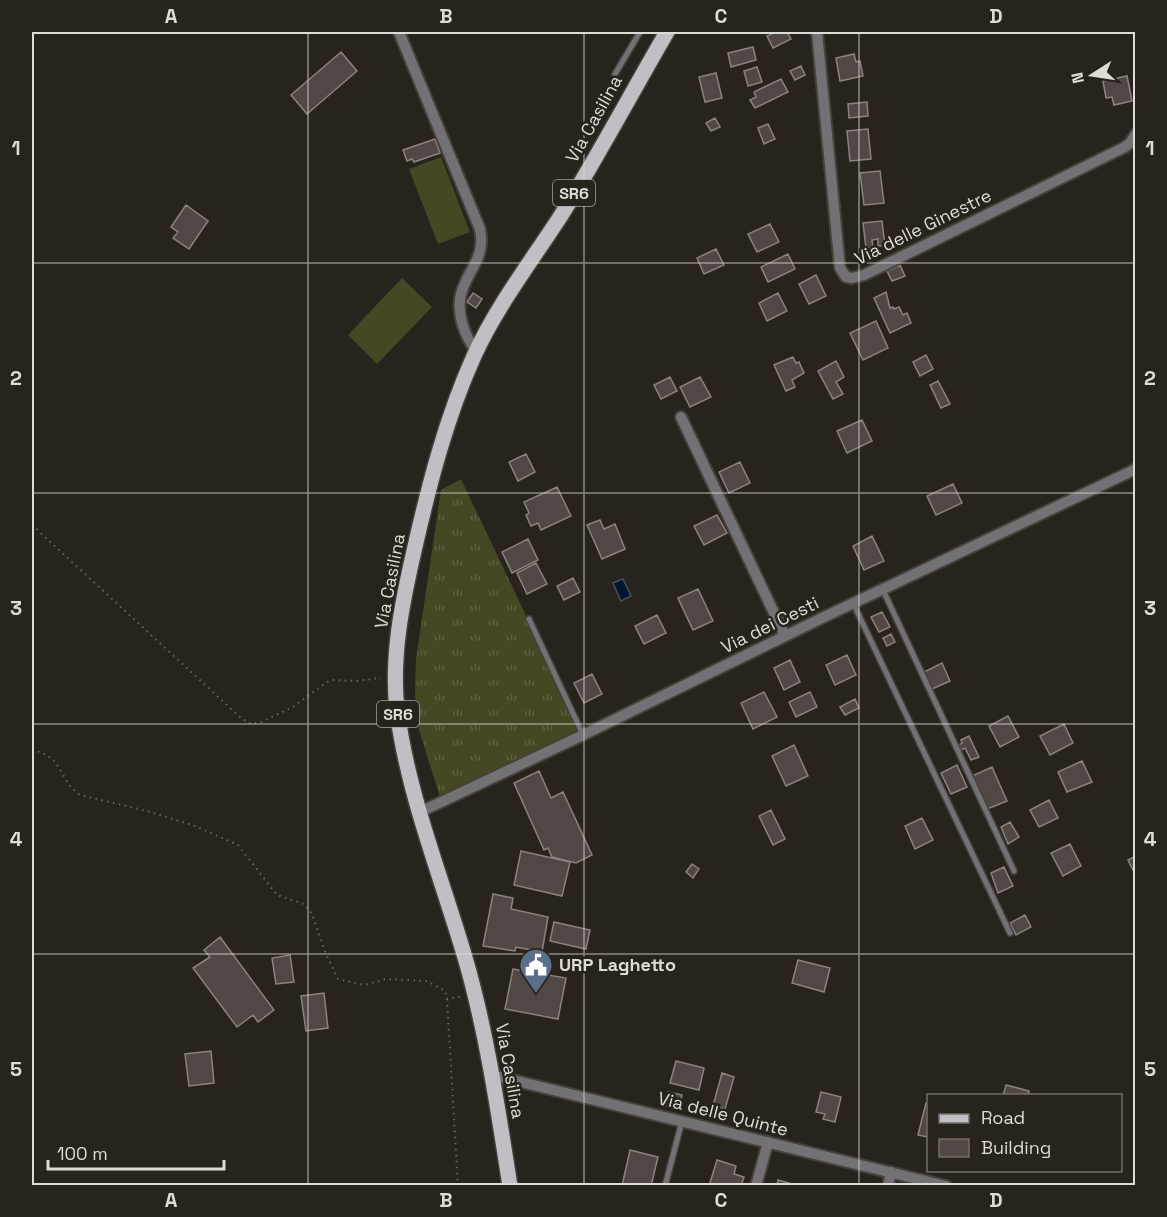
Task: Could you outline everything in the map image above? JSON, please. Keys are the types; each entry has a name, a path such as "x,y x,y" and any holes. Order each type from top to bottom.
{"main road":[{"name":"Via Casilina","path":"510,1185 492,1075 474,994 406,760 397,706 396,663 399,629 416,543 438,459 476,351 581,182 668,32"}],"street":[{"path":"399,32 480,229 482,241 480,253 460,301 465,331 476,351"},
{"name":"Via delle Ginestre","path":"817,32 840,268 846,277 864,275 1125,147 1136,134"},
{"path":"681,417 785,636"},
{"name":"Via dei Cesti","path":"420,812 1136,469"},
{"name":"Via delle Quinte","path":"492,1075 946,1185"},
{"path":"756,1185 768,1142"},
{"path":"888,1185 891,1172"}],"lane":[{"path":"615,74 640,32"},
{"path":"883,589 1014,871"},
{"path":"853,603 1010,933"},
{"path":"529,619 584,735"},
{"path":"665,1185 682,1121"}],"path":[{"path":"32,525 241,718 251,724 259,723 293,707 327,682 342,679 357,681 381,678"},
{"path":"32,750 57,761 72,789 81,795 147,811 195,826 238,845 277,895 303,904 312,914 326,954 338,979 364,985 386,980 428,981 445,991 458,1185"},
{"path":"447,999 474,994"}],"green space":[{"path":"441,157 470,232 438,244 409,169"},
{"path":"402,278 432,307 377,364 348,335"},
{"path":"461,479 579,727 578,730 440,797 419,730 415,694 416,659 441,490"}],"water":[{"path":"623,579 631,596 621,601 613,583"}],"building":[{"path":"776,32 787,32 791,39 773,48 767,36"},
{"path":"753,47 756,60 731,67 728,53"},
{"path":"341,52 357,71 307,114 291,95"},
{"path":"854,54 856,62 860,61 863,76 840,81 836,58"},
{"path":"801,66 805,75 795,80 790,71"},
{"path":"757,67 762,82 748,86 744,71"},
{"path":"716,73 722,98 705,102 699,77"},
{"path":"1127,76 1132,101 1114,105 1112,97 1106,98 1103,81"},
{"path":"781,79 788,92 755,108 750,100 756,97 754,92"},
{"path":"867,102 868,116 849,118 848,104"},
{"path":"715,118 720,127 711,131 706,123"},
{"path":"768,124 775,139 764,144 758,128"},
{"path":"868,129 871,159 850,161 847,131"},
{"path":"435,139 440,153 414,162 412,159 407,161 403,150"},
{"path":"880,171 884,203 864,205 860,173"},
{"path":"186,205 208,221 189,249 173,238 178,232 171,227"},
{"path":"882,221 885,246 878,246 878,239 872,240 873,248 866,248 863,223"},
{"path":"770,224 779,242 757,252 748,234"},
{"path":"716,249 724,265 704,274 697,258"},
{"path":"788,254 795,269 768,282 761,267"},
{"path":"900,265 905,276 892,281 887,271"},
{"path":"816,275 826,296 809,304 799,284"},
{"path":"886,292 890,308 899,307 903,315 907,313 911,323 890,333 874,298"},
{"path":"473,293 482,299 476,308 467,302"},
{"path":"778,293 787,311 767,321 759,303"},
{"path":"876,321 888,348 863,360 850,333"},
{"path":"926,355 933,369 920,376 913,362"},
{"path":"793,357 796,363 799,362 804,373 792,380 795,387 786,391 774,365"},
{"path":"836,361 844,377 836,382 843,394 833,399 818,371"},
{"path":"670,377 677,391 661,399 654,385"},
{"path":"700,377 711,397 690,407 680,387"},
{"path":"938,381 950,404 941,408 930,385"},
{"path":"862,420 872,441 847,453 837,431"},
{"path":"526,454 535,472 518,481 509,462"},
{"path":"740,462 750,483 729,493 719,472"},
{"path":"953,484 962,503 936,515 927,496"},
{"path":"557,487 571,516 541,530 538,523 531,526 524,502"},
{"path":"717,515 727,533 704,545 694,526"},
{"path":"600,520 604,529 615,524 625,549 602,559 587,525"},
{"path":"872,536 884,561 864,570 853,546"},
{"path":"528,539 538,560 512,573 502,552"},
{"path":"536,563 547,584 527,594 517,573"},
{"path":"573,578 580,592 564,600 557,586"},
{"path":"698,589 713,621 693,630 678,598"},
{"path":"882,612 890,627 879,632 871,617"},
{"path":"657,615 666,633 644,644 635,626"},
{"path":"891,634 895,642 887,646 883,638"},
{"path":"847,655 856,675 835,685 826,665"},
{"path":"790,660 800,682 784,690 774,668"},
{"path":"942,663 950,681 932,689 924,672"},
{"path":"592,674 602,694 584,703 574,683"},
{"path":"764,692 777,717 753,729 741,703"},
{"path":"810,692 817,707 796,717 789,702"},
{"path":"855,699 859,708 845,715 840,707"},
{"path":"1008,716 1019,737 1000,747 989,726"},
{"path":"1064,724 1073,743 1050,755 1040,736"},
{"path":"969,736 979,757 971,760 965,748 961,750 959,745 962,743 961,740"},
{"path":"794,745 808,776 786,786 772,756"},
{"path":"1082,761 1092,782 1067,792 1058,772"},
{"path":"957,765 967,787 951,794 941,773"},
{"path":"992,767 1007,801 987,809 972,776"},
{"path":"539,771 551,798 563,792 592,855 576,863 552,857 548,848 544,850 514,783"},
{"path":"1049,800 1058,818 1039,827 1030,810"},
{"path":"771,810 785,839 773,845 759,816"},
{"path":"922,818 933,840 915,849 905,826"},
{"path":"1010,822 1019,837 1008,844 1001,827"},
{"path":"1070,844 1081,866 1063,876 1051,853"},
{"path":"521,851 570,862 562,896 514,885"},
{"path":"1136,856 1136,874 1135,874 1128,860"},
{"path":"692,864 699,869 693,878 686,872"},
{"path":"1004,867 1013,886 998,893 991,873"},
{"path":"493,894 513,898 511,909 548,917 542,952 516,947 515,951 483,946"},
{"path":"1025,915 1031,927 1016,935 1010,923"},
{"path":"554,922 590,930 586,949 550,941"},
{"path":"220,937 274,1010 258,1022 253,1015 237,1027 193,968 210,957 204,950"},
{"path":"290,955 294,982 276,984 272,958"},
{"path":"798,960 830,968 824,992 792,983"},
{"name":"URP Laghetto","path":"513,969 566,978 558,1019 505,1009"},
{"path":"324,993 328,1028 306,1031 301,996"},
{"path":"211,1051 214,1083 189,1086 185,1054"},
{"path":"676,1061 704,1068 699,1090 670,1083"},
{"path":"722,1073 734,1077 725,1109 713,1106"},
{"path":"1006,1085 1029,1091 1028,1094 1004,1094"},
{"path":"668,1092 682,1095 679,1109 665,1106"},
{"path":"821,1092 841,1097 835,1122 823,1119 825,1114 816,1112"},
{"path":"926,1103 927,1103 927,1137 918,1135"},
{"path":"630,1150 658,1157 651,1186 622,1186"},
{"path":"717,1160 736,1166 734,1174 744,1177 741,1186 709,1186"},
{"path":"778,1180 799,1186 777,1186"}],"place":[{"name":"URP Laghetto","path":"536,994"}]}
